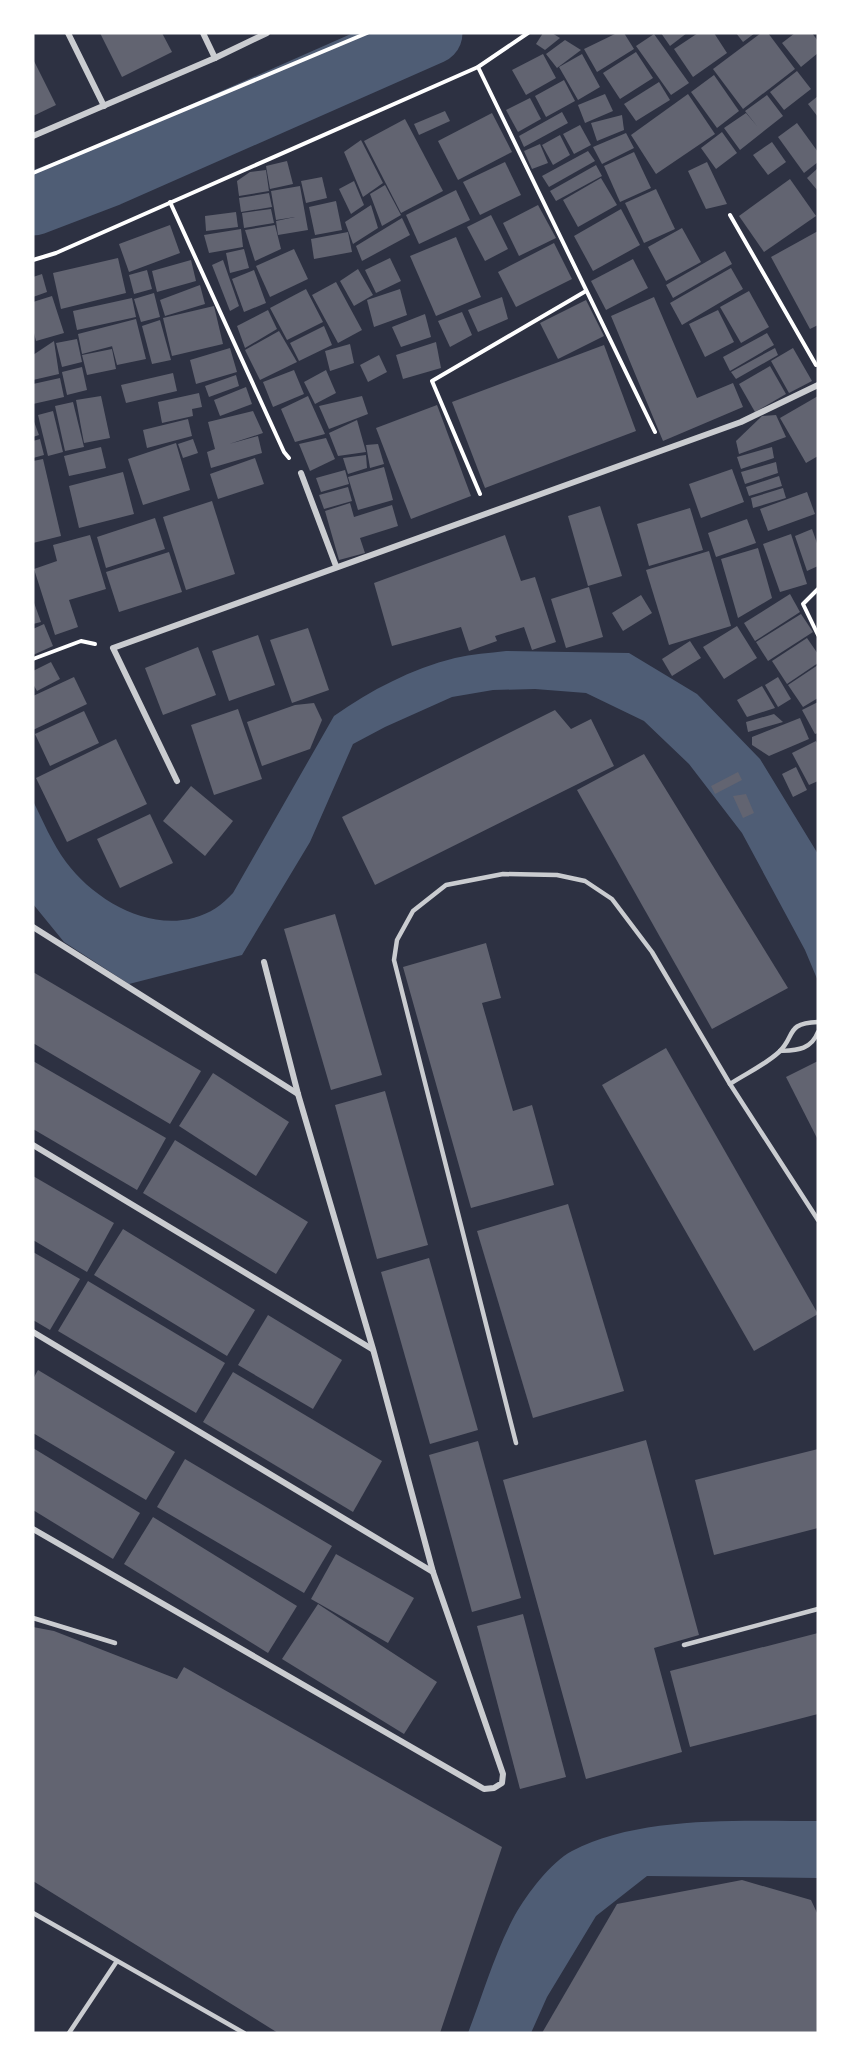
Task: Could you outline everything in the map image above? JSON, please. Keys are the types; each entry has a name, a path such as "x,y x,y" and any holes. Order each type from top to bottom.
{"street":[{"path":"68,33 104,106"},
{"path":"203,33 215,58"},
{"path":"33,136 215,58 267,33"},
{"path":"177,781 113,648 741,422 818,385"},
{"path":"301,472 336,566"},
{"path":"33,927 298,1094"},
{"path":"33,1529 484,1789 494,1788 502,1783 503,1774 433,1572 373,1349 298,1094 264,962"},
{"path":"33,1145 373,1349"},
{"path":"33,1332 433,1572"}],"lane":[{"path":"516,1443 394,960 397,940 413,911 446,885 503,874 557,875 585,881 612,898 652,952 730,1084 818,1220"},
{"path":"730,1084 780,1051 792,1030 804,1023 818,1023"},
{"path":"780,1051 803,1049 815,1041 818,1032"},
{"path":"684,1645 818,1609"},
{"path":"33,1618 115,1643"},
{"path":"33,1913 244,2033"},
{"path":"69,2033 117,1961"}],"path":[{"path":"33,173 366,33"},
{"path":"33,260 56,253 478,67 528,33"},
{"path":"478,67 663,449"},
{"path":"170,202 284,452 301,472"},
{"path":"730,215 818,369"},
{"path":"488,512 432,381 586,291"},
{"path":"818,589 803,604 818,635"},
{"path":"33,659 81,641 113,648"}],"water":[{"path":"506,651 629,653 697,694 760,759 818,854 818,981 805,950 742,833 689,764 644,721 586,693 535,689 493,690 452,697 353,744 310,842 242,955 129,984 64,942 33,904 33,801 61,855 80,878 96,892 114,904 154,919 175,921 196,917 216,908 233,893 334,716 377,689 407,674 461,657"},
{"path":"818,1821 818,1878 647,1876 596,1916 547,1997 531,2033 468,2033 495,1958 515,1915 540,1879 572,1851 599,1839 628,1831 692,1822"}],"building":[{"path":"100,33 162,33 172,52 122,77"},
{"path":"543,33 552,33 560,38 545,50 536,44"},
{"path":"617,33 624,33 634,49 597,72 584,49"},
{"path":"661,33 687,33 670,46"},
{"path":"698,33 714,33 727,53 693,77 674,49"},
{"path":"736,33 755,33 743,42"},
{"path":"761,33 768,33 795,69 743,109 713,69"},
{"path":"795,33 812,33 818,41 818,53 801,67 782,43"},
{"path":"654,34 689,83 671,95 636,46"},
{"path":"565,40 581,50 557,68 546,54"},
{"path":"636,52 653,78 620,99 603,73"},
{"path":"543,54 556,78 526,95 512,70"},
{"path":"582,54 600,87 578,100 559,67"},
{"path":"33,59 56,105 33,116"},
{"path":"797,71 811,89 784,110 770,92"},
{"path":"714,75 739,111 717,128 691,92"},
{"path":"564,80 575,101 546,117 535,96"},
{"path":"659,82 670,100 636,121 624,104"},
{"path":"605,94 613,111 585,123 578,105"},
{"path":"688,94 715,134 656,174 631,135"},
{"path":"767,95 783,116 740,150 724,128 746,113 757,126 745,111"},
{"path":"818,96 818,117 808,104"},
{"path":"530,98 541,119 518,132 506,110"},
{"path":"445,111 450,121 419,135 414,124"},
{"path":"562,112 568,123 524,147 519,136"},
{"path":"492,113 512,152 458,180 438,141"},
{"path":"622,115 624,130 597,141 591,123"},
{"path":"405,119 443,191 401,213 364,141"},
{"path":"797,123 818,152 818,162 804,173 778,137"},
{"path":"580,125 591,145 574,154 563,134"},
{"path":"722,132 737,153 716,169 701,148"},
{"path":"626,133 634,148 602,164 593,147"},
{"path":"560,135 570,155 553,165 542,145"},
{"path":"361,140 383,183 363,197 344,152"},
{"path":"772,142 786,162 768,175 753,155"},
{"path":"540,144 548,163 532,169 524,151"},
{"path":"588,151 595,161 549,187 542,176"},
{"path":"634,152 651,188 620,202 604,166"},
{"path":"287,161 293,184 270,189 266,166"},
{"path":"505,162 521,195 480,215 463,182"},
{"path":"707,162 727,204 706,209 688,171"},
{"path":"596,165 602,176 556,201 550,191"},
{"path":"818,168 818,191 807,178"},
{"path":"266,170 269,191 239,196 237,181 250,172"},
{"path":"322,177 327,198 306,203 301,181"},
{"path":"601,178 617,205 578,227 563,200"},
{"path":"790,179 816,216 764,252 739,216"},
{"path":"354,181 364,205 351,214 339,189"},
{"path":"385,185 401,215 382,226 370,194"},
{"path":"300,186 308,230 278,235 276,221 295,217 276,220 271,191"},
{"path":"656,189 675,229 644,243 625,203"},
{"path":"456,190 470,220 419,244 406,215"},
{"path":"269,193 272,207 241,212 239,198"},
{"path":"336,201 342,230 315,235 309,207"},
{"path":"371,205 378,228 353,244 345,222"},
{"path":"538,205 556,238 519,256 503,223"},
{"path":"271,209 274,223 244,228 242,213"},
{"path":"621,209 640,245 593,271 574,236"},
{"path":"236,212 238,227 206,231 205,216"},
{"path":"491,215 508,249 485,261 467,227"},
{"path":"402,218 410,235 362,261 356,246"},
{"path":"170,225 180,253 129,272 119,244"},
{"path":"275,225 281,249 255,261 245,230"},
{"path":"682,228 701,262 666,281 648,247"},
{"path":"241,229 243,247 209,253 204,235"},
{"path":"818,231 818,325 810,329 771,257"},
{"path":"348,232 352,252 314,259 311,239"},
{"path":"456,237 481,297 436,316 410,256"},
{"path":"554,243 572,279 516,307 498,272"},
{"path":"244,249 249,268 230,273 226,253"},
{"path":"294,249 308,279 270,297 256,266"},
{"path":"725,251 732,264 673,298 666,285"},
{"path":"118,258 126,293 61,309 53,273"},
{"path":"390,258 401,281 376,293 365,270"},
{"path":"633,259 648,288 606,310 591,281"},
{"path":"191,260 196,281 157,292 152,271"},
{"path":"223,260 239,306 230,311 212,265"},
{"path":"731,268 743,289 682,325 670,303"},
{"path":"358,269 373,295 354,306 340,281"},
{"path":"147,270 152,289 134,294 129,275"},
{"path":"254,270 266,303 244,312 232,279"},
{"path":"42,274 47,292 33,297 33,277"},
{"path":"336,282 362,330 338,343 312,295"},
{"path":"200,285 205,304 165,316 160,300"},
{"path":"306,289 323,322 287,340 270,308"},
{"path":"400,289 407,315 374,327 367,300"},
{"path":"749,291 769,327 741,343 720,307"},
{"path":"154,293 160,317 141,322 134,299"},
{"path":"52,296 64,333 36,341 33,329 33,302"},
{"path":"502,297 508,319 478,332 468,310"},
{"path":"654,297 697,398 733,383 743,407 663,441 611,316"},
{"path":"132,298 136,317 77,330 73,311"},
{"path":"586,300 604,336 558,359 540,323"},
{"path":"214,306 223,344 172,356 163,318"},
{"path":"268,310 277,329 245,348 237,326"},
{"path":"718,310 734,342 705,357 689,324"},
{"path":"462,312 472,335 450,347 438,321"},
{"path":"425,314 431,337 401,347 392,327"},
{"path":"136,319 146,359 117,365 112,346 82,354 78,334"},
{"path":"160,320 171,360 152,364 142,326"},
{"path":"324,326 332,345 299,361 290,343"},
{"path":"279,331 297,362 260,380 245,350"},
{"path":"767,333 774,345 730,371 723,357"},
{"path":"77,339 82,362 62,367 56,343"},
{"path":"54,341 59,374 33,380 33,355"},
{"path":"436,342 441,368 403,379 396,355"},
{"path":"350,344 354,363 330,371 325,351"},
{"path":"604,345 636,431 485,488 452,402"},
{"path":"230,348 237,372 196,384 190,360"},
{"path":"775,348 778,355 736,379 731,372"},
{"path":"793,348 812,381 789,393 771,361"},
{"path":"112,349 116,369 87,375 82,355"},
{"path":"379,355 387,372 368,382 360,365"},
{"path":"770,366 786,394 755,412 739,384"},
{"path":"82,367 87,390 67,395 62,372"},
{"path":"294,370 304,394 273,407 263,382"},
{"path":"326,370 336,393 315,404 304,382"},
{"path":"173,373 177,391 126,403 121,385"},
{"path":"236,375 239,386 209,397 205,386"},
{"path":"60,378 64,397 33,404 33,384"},
{"path":"246,387 252,404 220,416 214,400"},
{"path":"199,393 202,407 192,409 193,416 162,423 158,402"},
{"path":"101,396 110,438 84,443 76,400"},
{"path":"308,396 325,434 295,442 281,409"},
{"path":"362,396 368,414 329,429 319,406"},
{"path":"818,396 818,456 806,463 780,418"},
{"path":"73,402 84,447 65,451 55,406"},
{"path":"437,405 471,496 411,519 376,428"},
{"path":"53,411 63,452 48,456 38,415"},
{"path":"253,411 263,433 229,444 258,436 262,453 211,468 207,452 215,449 208,422"},
{"path":"776,415 786,437 739,454 736,441 762,416"},
{"path":"33,419 39,435 33,437"},
{"path":"188,419 192,436 147,448 143,430"},
{"path":"357,420 366,452 338,456 329,433"},
{"path":"326,438 335,459 310,471 299,444"},
{"path":"40,439 44,455 33,458 33,441"},
{"path":"193,439 198,453 183,458 178,444"},
{"path":"176,443 190,490 143,505 128,459"},
{"path":"378,444 384,464 370,468 366,445"},
{"path":"101,447 106,468 69,476 64,456"},
{"path":"772,447 774,458 741,469 737,457"},
{"path":"366,455 367,468 348,474 343,458"},
{"path":"255,458 264,484 218,499 210,474"},
{"path":"43,459 61,536 33,543 33,461"},
{"path":"776,462 778,473 745,484 741,472"},
{"path":"384,467 393,500 358,510 348,477"},
{"path":"732,469 744,502 701,518 689,484"},
{"path":"345,470 349,484 321,492 316,478"},
{"path":"123,472 134,514 79,528 69,486"},
{"path":"779,476 782,486 749,496 746,487"},
{"path":"348,487 352,501 324,509 319,495"},
{"path":"783,488 786,498 753,508 751,498"},
{"path":"807,492 815,514 768,531 760,509"},
{"path":"212,501 235,574 186,590 163,517"},
{"path":"350,503 354,517 392,505 398,526 360,538 365,553 339,560 325,511"},
{"path":"600,506 622,576 588,586 568,516"},
{"path":"690,508 703,550 649,566 637,524"},
{"path":"155,518 165,549 106,568 97,537"},
{"path":"747,519 756,543 716,557 708,533"},
{"path":"812,529 818,546 818,566 807,571 795,536"},
{"path":"791,534 807,584 780,592 763,544"},
{"path":"90,535 106,589 69,600 78,627 55,635 34,569 57,561 53,545"},
{"path":"505,535 521,581 535,577 556,642 532,650 524,627 495,636 497,641 469,651 461,627 392,646 374,583"},
{"path":"758,548 772,598 738,618 721,559"},
{"path":"709,551 731,626 669,645 646,570"},
{"path":"169,552 182,592 119,612 106,572"},
{"path":"589,587 603,637 566,648 551,599"},
{"path":"790,594 800,612 755,641 744,623"},
{"path":"641,595 652,613 623,631 612,613"},
{"path":"33,600 41,622 33,624"},
{"path":"801,614 813,632 768,661 756,642"},
{"path":"44,624 53,646 33,655 33,629"},
{"path":"737,626 757,658 724,679 703,647"},
{"path":"308,628 329,690 292,703 270,640"},
{"path":"258,635 275,685 229,701 212,651"},
{"path":"807,638 818,654 818,663 787,684 772,661"},
{"path":"690,641 701,658 672,676 662,659"},
{"path":"198,647 216,695 163,715 145,668"},
{"path":"51,662 60,679 37,691 33,684 33,671"},
{"path":"818,665 818,698 803,707 788,685"},
{"path":"74,677 87,704 33,730 33,696"},
{"path":"778,677 791,699 778,707 765,685"},
{"path":"762,686 775,708 747,717 737,700"},
{"path":"818,702 818,733 815,734 802,710"},
{"path":"314,703 322,720 310,749 262,766 247,722 295,705"},
{"path":"238,709 262,779 214,795 191,725"},
{"path":"555,710 571,729 591,719 614,766 375,885 342,817"},
{"path":"84,711 99,743 50,766 35,734"},
{"path":"774,714 783,722 748,732 746,722"},
{"path":"800,718 809,739 769,756 752,745 752,737"},
{"path":"116,739 147,804 67,842 36,778"},
{"path":"816,741 818,781 809,785 792,753"},
{"path":"644,754 788,988 712,1029 577,790"},
{"path":"796,767 807,790 793,797 782,774"},
{"path":"738,772 742,780 715,794 711,786"},
{"path":"191,786 233,821 205,856 163,821"},
{"path":"746,794 754,813 743,818 733,796"},
{"path":"150,814 173,863 120,888 97,839"},
{"path":"335,914 382,1075 331,1090 284,929"},
{"path":"486,943 501,998 482,1003 513,1111 532,1105 554,1185 471,1208 403,967"},
{"path":"33,972 201,1071 170,1124 33,1043"},
{"path":"666,1048 818,1314 754,1351 602,1085"},
{"path":"33,1061 166,1138 137,1190 33,1129"},
{"path":"818,1061 818,1140 786,1077"},
{"path":"213,1073 289,1122 256,1176 179,1126"},
{"path":"385,1091 428,1245 377,1259 335,1105"},
{"path":"175,1140 308,1222 276,1274 143,1193"},
{"path":"33,1176 114,1223 87,1272 33,1240"},
{"path":"568,1204 624,1391 533,1418 477,1231"},
{"path":"123,1229 255,1310 227,1356 94,1275"},
{"path":"33,1252 80,1279 50,1330 33,1320"},
{"path":"429,1258 478,1430 430,1444 381,1272"},
{"path":"88,1281 225,1363 196,1413 58,1331"},
{"path":"268,1315 342,1360 313,1409 238,1365"},
{"path":"38,1370 175,1452 146,1500 33,1433 33,1379"},
{"path":"233,1372 382,1461 353,1512 203,1422"},
{"path":"646,1440 699,1635 654,1648 682,1752 586,1779 503,1480"},
{"path":"478,1441 521,1598 472,1612 429,1455"},
{"path":"33,1448 140,1513 113,1559 33,1510"},
{"path":"818,1449 818,1528 714,1555 695,1480"},
{"path":"185,1459 332,1546 304,1593 157,1507"},
{"path":"153,1517 297,1606 268,1653 124,1564"},
{"path":"336,1554 414,1598 388,1643 311,1599"},
{"path":"318,1604 437,1682 404,1734 282,1659"},
{"path":"523,1614 566,1777 520,1789 477,1626"},
{"path":"33,1627 54,1631 177,1679 184,1667 502,1847 440,2033 278,2033 33,1881"},
{"path":"818,1633 818,1714 690,1747 670,1671"},
{"path":"742,1880 811,1900 818,1915 818,2033 542,2033 617,1904"}],"waterway":[{"path":"33,204 109,175 431,33"}]}
